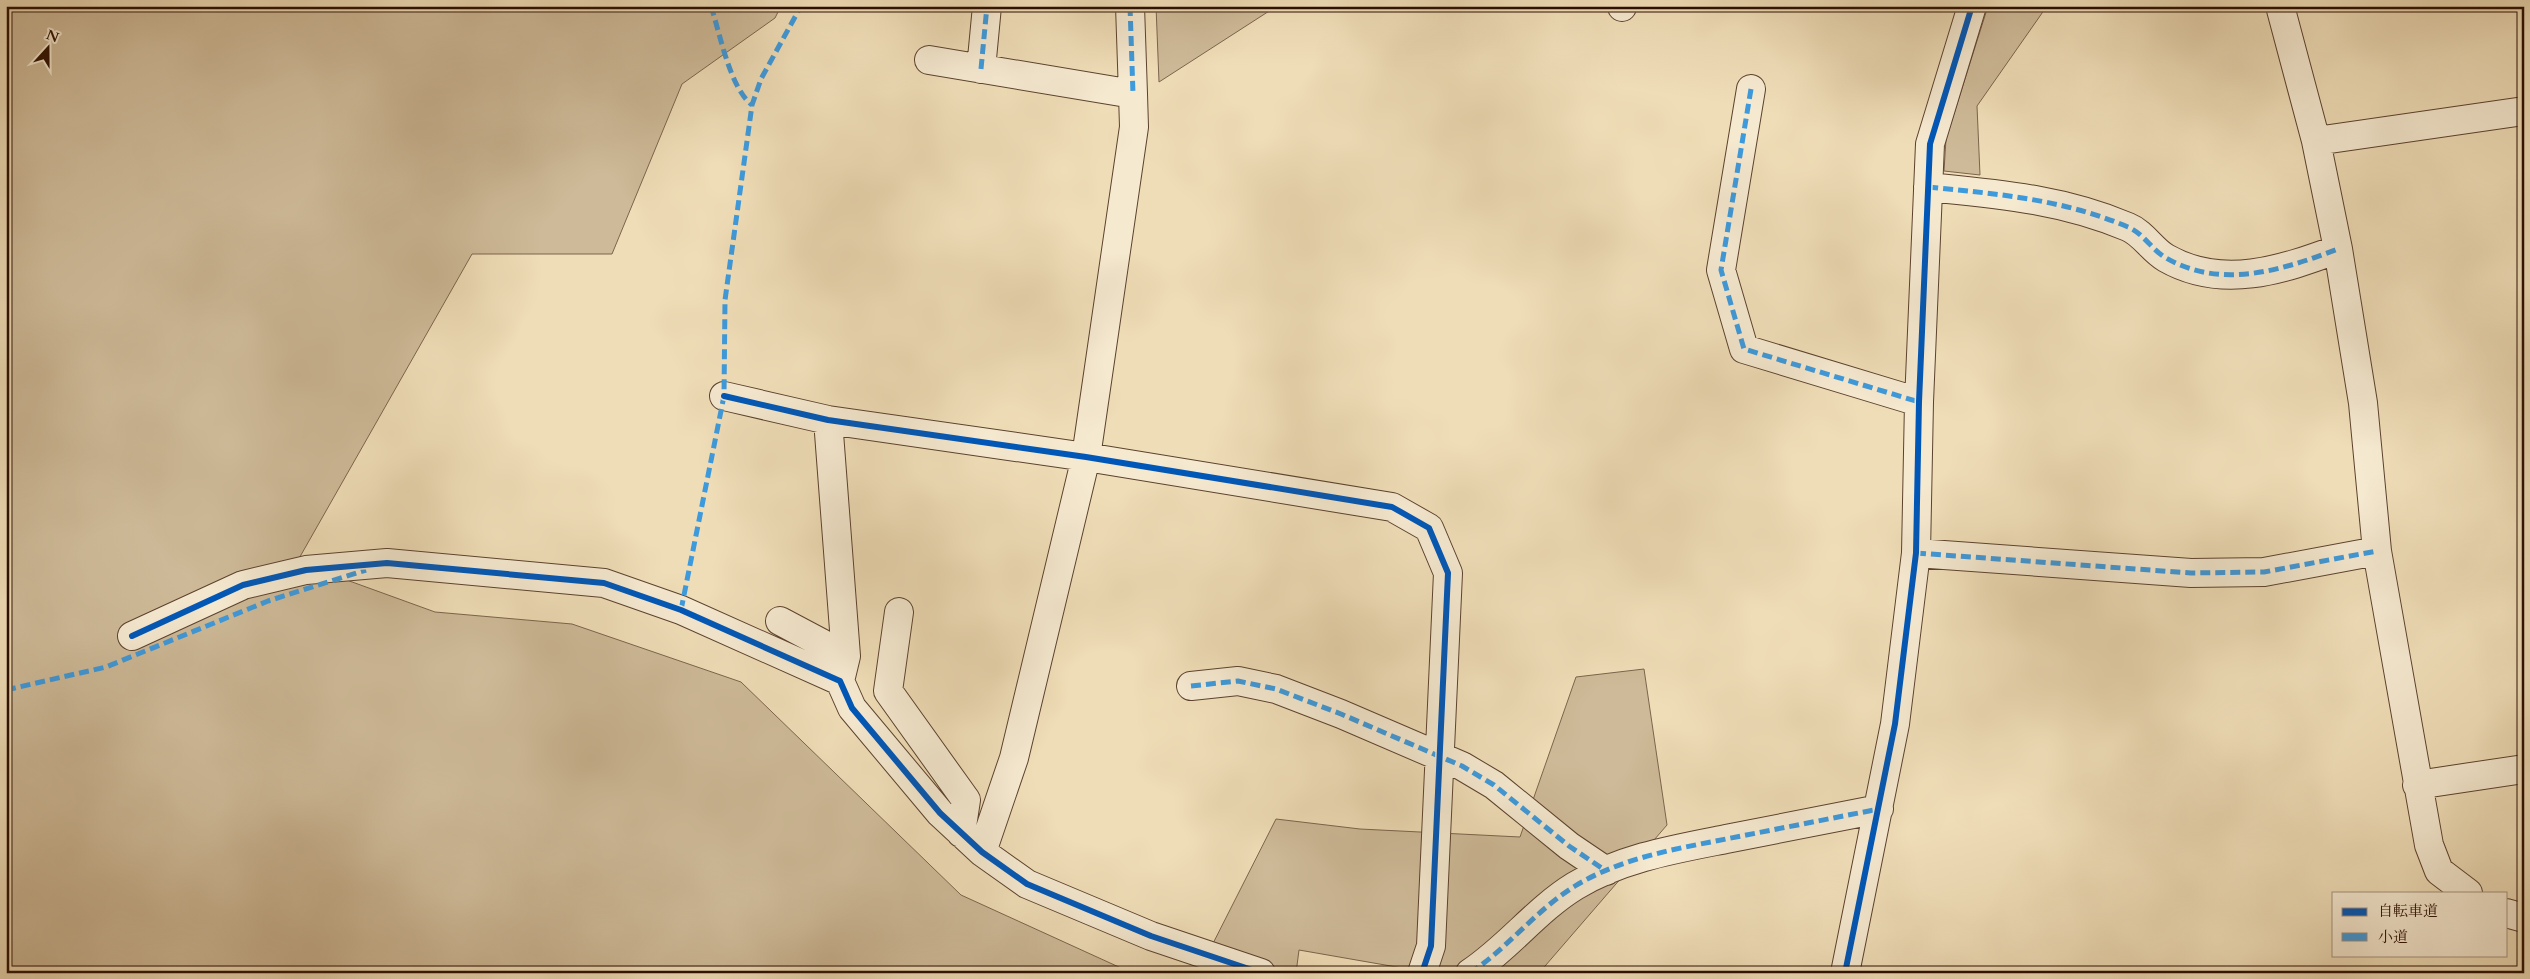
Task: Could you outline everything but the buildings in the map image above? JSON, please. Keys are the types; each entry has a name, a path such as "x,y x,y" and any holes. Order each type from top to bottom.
{"street":[{"path":"981,69 986,6"},
{"path":"982,852 1014,758 1086,457 1134,127 1130,6"},
{"path":"1845,973 1896,724 1916,553 1919,402 1930,144 1972,6"},
{"path":"2280,6 2316,141 2338,249 2363,403 2377,551 2429,845 2439,871 2467,892"},
{"path":"929,60 1133,94"},
{"path":"1751,89 1721,270 1744,349 1919,402"},
{"path":"2316,141 2524,110"},
{"path":"1928,187 2057,203 2131,228 2165,258 2213,275 2254,275 2290,266 2338,249"},
{"path":"724,396 828,420 1086,457 1392,507 1429,528 1448,573 1431,946 1422,973"},
{"path":"828,420 843,669 852,708 940,813 982,852 1027,884 1151,936 1261,973"},
{"path":"1916,553 2200,573 2264,572 2377,551"},
{"path":"132,636 243,585 306,570 387,563 604,583 843,669"},
{"path":"899,612 888,691 966,800 961,833"},
{"path":"780,621 843,669"},
{"path":"1191,686 1238,681 1276,689 1342,714 1462,766 1494,785 1569,846 1606,870"},
{"path":"2417,785 2524,769"},
{"path":"1470,973 1494,956 1542,911 1575,886 1606,870 1650,854 1879,809"},
{"path":"2508,914 2524,918"}],"shaded area":[{"path":"6,6 781,6 775,18 682,84 612,254 472,254 297,562 435,612 572,624 741,682 961,895 1132,973 6,973"},
{"path":"1156,6 1277,6 1159,82"},
{"path":"1988,6 2047,6 1977,106 1980,175 1944,171 1946,139"},
{"path":"1644,669 1667,825 1539,973 1431,973 1299,950 1296,973 1198,973 1276,819 1360,829 1520,837 1576,677"}],"marked path":[{"path":"711,6 732,74 744,97 752,105"},
{"path":"681,610 724,396 725,300 752,105 761,79 801,6"},
{"path":"981,69 987,6"},
{"path":"1130,6 1133,94"},
{"path":"1751,89 1721,270 1744,349 1919,402"},
{"path":"1928,187 2030,199 2079,210 2128,227 2138,233 2166,258 2187,268 2209,273 2230,275 2274,270 2338,249"},
{"path":"1916,553 2191,573 2264,572 2377,551"},
{"path":"6,690 106,667 268,601 366,570"},
{"path":"1191,686 1238,681 1276,689 1341,714 1462,766 1494,785 1569,846 1606,871"},
{"path":"1470,973 1497,952 1547,906 1575,886 1611,868 1668,851 1879,809"}],"cycle path":[{"path":"1845,973 1895,724 1916,553 1919,402 1930,144 1972,6"},
{"path":"724,396 828,420 1086,457 1392,507 1429,528 1448,573 1431,946 1422,973"},
{"path":"132,636 243,585 306,570 387,563 604,583 681,610 840,681 852,708 940,813 982,852 1027,884 1151,936 1261,973"}]}
